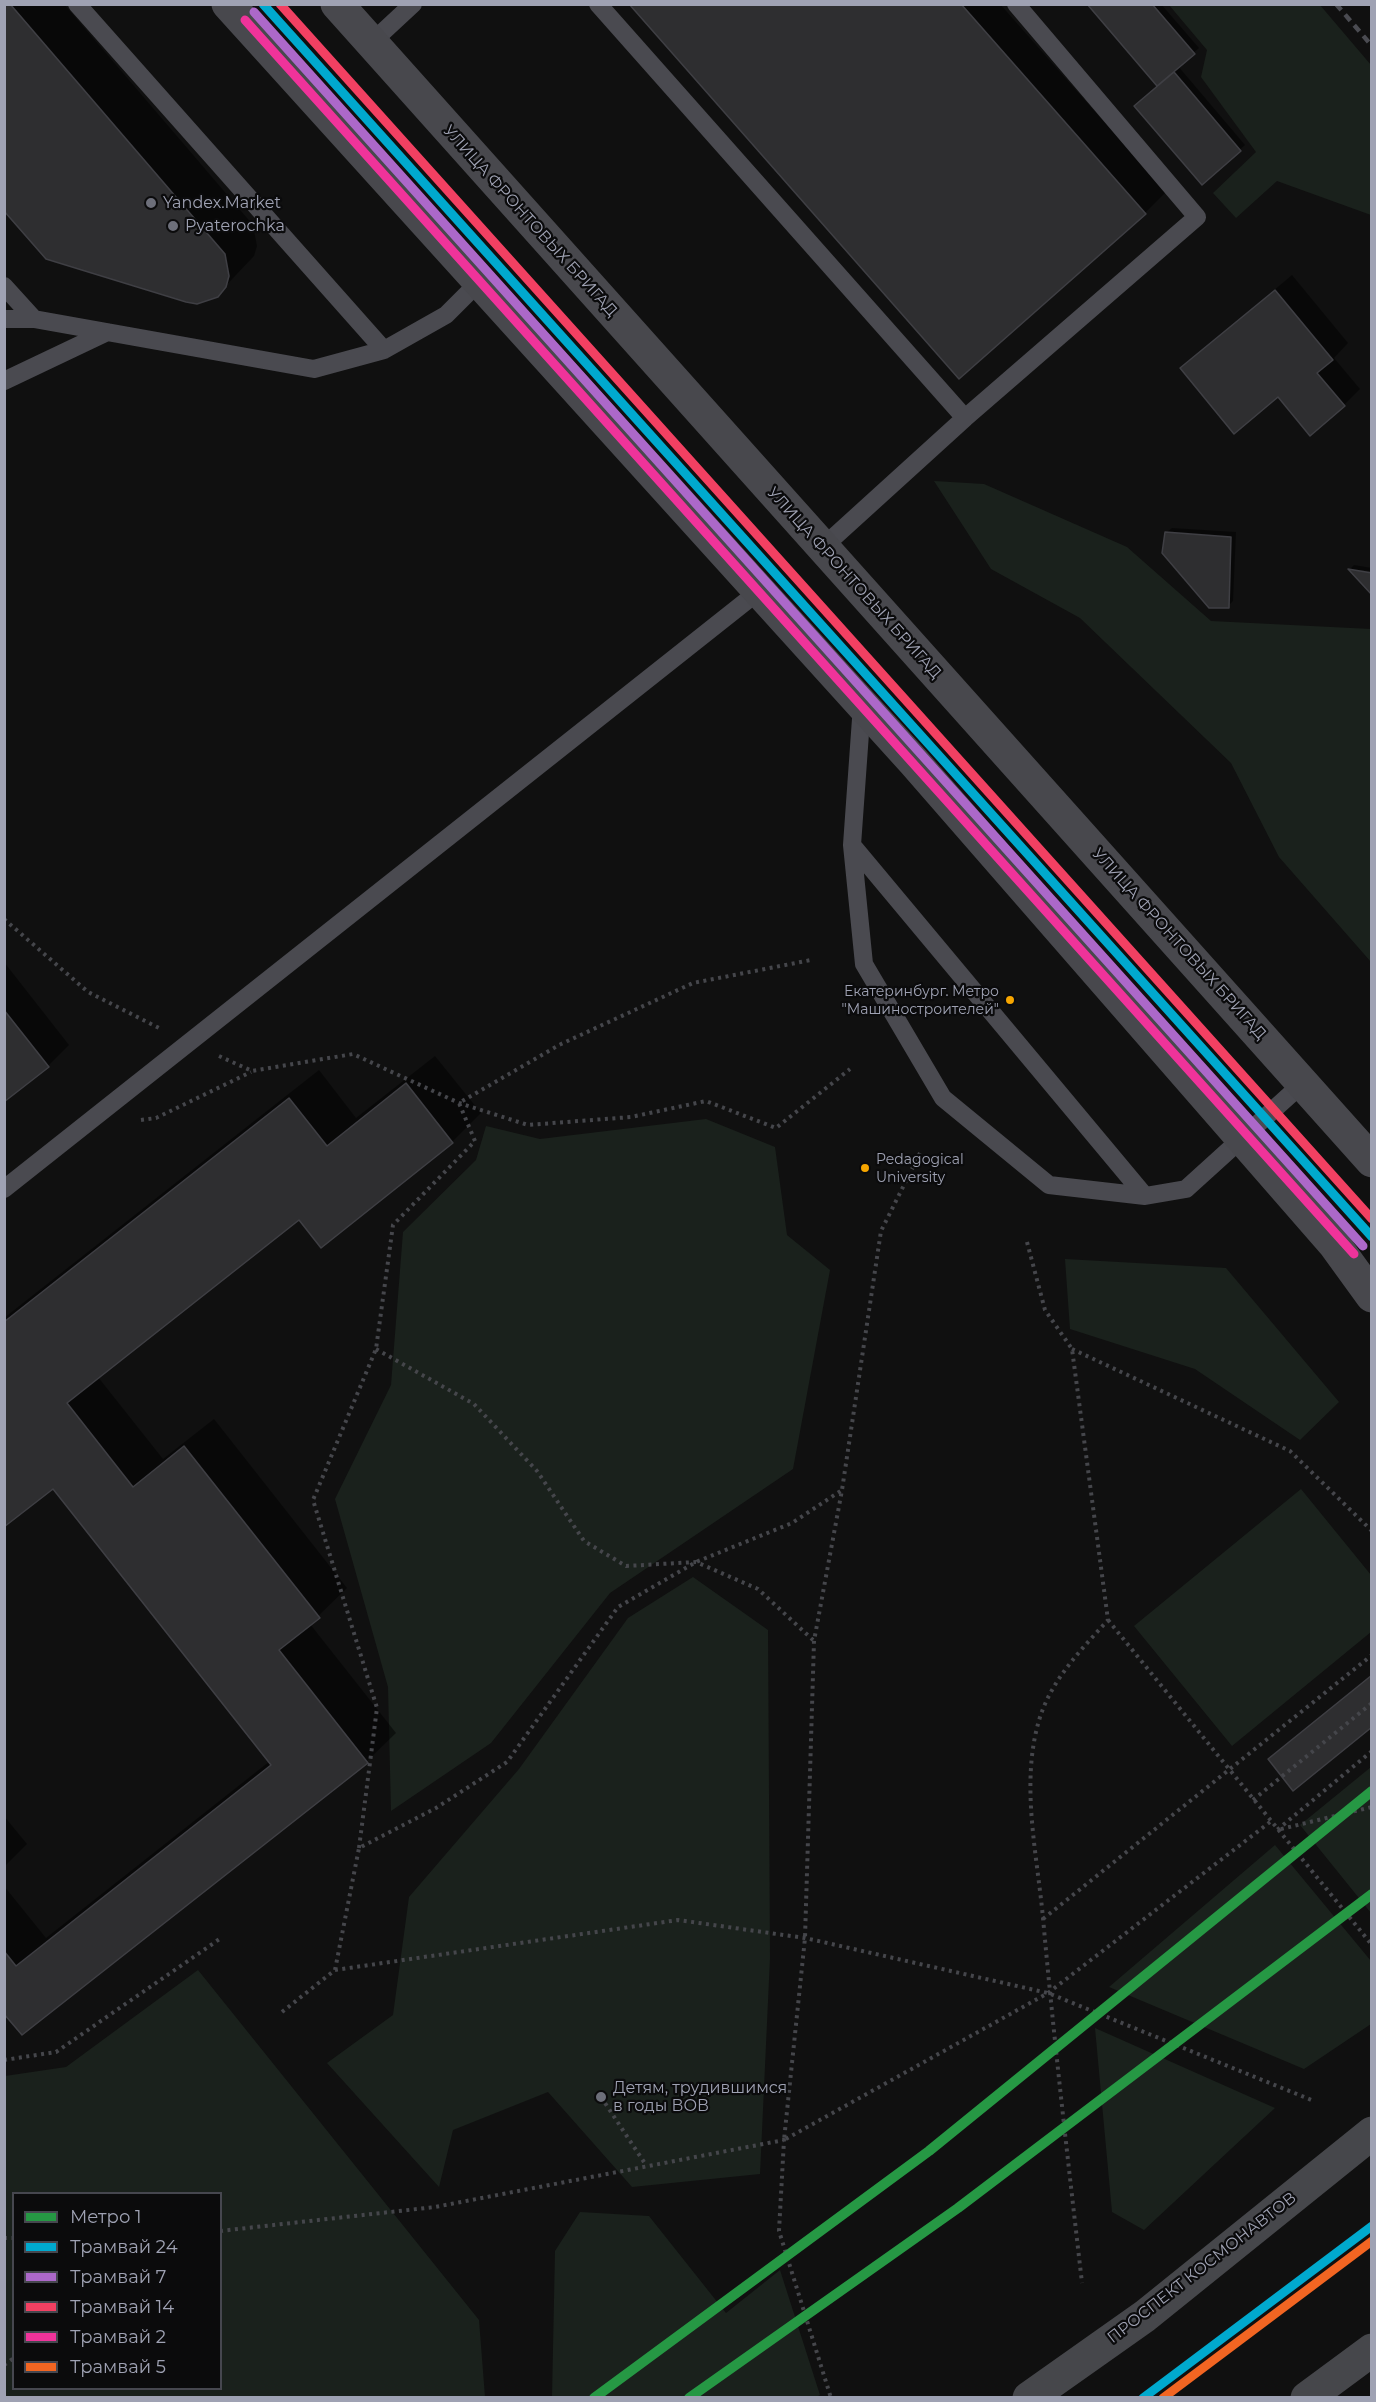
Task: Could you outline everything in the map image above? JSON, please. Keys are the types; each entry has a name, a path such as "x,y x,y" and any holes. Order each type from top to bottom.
{"main road":[{"path":"228,4 862,705 1243,1137 1335,1245 1371,1296"},
{"name":"УЛИЦА ФРОНТОВЫХ БРИГАД","path":"337,4 1371,1161"},
{"name":"ПРОСПЕКТ КОСМОНАВТОВ","path":"1029,2397 1145,2316 1371,2133"},
{"path":"1307,2397 1371,2350"}],"lane":[{"path":"77,4 384,350"},
{"path":"371,44 413,4"},
{"path":"598,4 965,418"},
{"path":"823,547 965,418 1197,217 1017,4"},
{"path":"4,319 34,319 314,369 384,350 446,315 478,283"},
{"path":"4,286 34,319"},
{"path":"4,381 107,332"},
{"path":"4,1189 759,591"},
{"path":"862,705 852,845 864,964 944,1098 1049,1185 1145,1196 1186,1189 1303,1083"},
{"path":"852,845 1145,1196"}],"path":[{"path":"4,919 88,992 252,1071"},
{"path":"459,1103 559,1045 693,983 811,960"},
{"path":"80,1130 156,1118 252,1071 352,1054 459,1103 528,1125 631,1117 706,1101 776,1128 850,1069"},
{"path":"334,1971 359,1848 377,1708 313,1500 376,1349 393,1225 475,1141 459,1103"},
{"path":"831,2397 779,2231 784,2140 805,1938 814,1641 842,1490 881,1231 920,1153"},
{"path":"1027,1242 1045,1310 1072,1349 1108,1620 1371,1945"},
{"path":"376,1349 474,1404 537,1471 584,1541 626,1566 696,1562 758,1589 814,1641"},
{"path":"1072,1349 1290,1451 1371,1531"},
{"path":"359,1848 436,1808 507,1762 618,1608 696,1562 792,1522 842,1490"},
{"path":"1082,2283 1048,1993 1043,1919 1030,1798 1031,1757 1038,1722 1052,1689 1071,1661 1108,1620"},
{"path":"1043,1919 1371,1655"},
{"path":"1253,1800 1371,1703"},
{"path":"1276,1830 1371,1751"},
{"path":"1276,1830 1371,1807"},
{"path":"222,2231 435,2207 784,2140 1048,1993 1270,1822"},
{"path":"282,2012 334,1971 678,1920 805,1938 1048,1993 1314,2101"},
{"path":"4,2060 56,2052 221,1938"},
{"path":"601,2097 645,2165"}],"shaded area":[{"path":"1169,5 1320,5 1371,65 1371,215 1277,181 1236,218 1213,193 1256,152 1201,77 1207,50"},
{"path":"934,481 984,484 1127,547 1211,621 1371,629 1371,962 1279,857 1231,763 1080,618 991,569"},
{"path":"706,1119 775,1147 787,1235 830,1270 793,1469 610,1593 491,1743 391,1811 388,1687 335,1499 391,1385 403,1232 476,1160 486,1126 540,1139"},
{"path":"1065,1259 1226,1268 1339,1402 1300,1440 1195,1369 1070,1329"},
{"path":"1301,1489 1371,1575 1371,1632 1232,1746 1134,1626"},
{"path":"693,1577 768,1630 770,1958 760,2174 632,2187 548,2092 453,2130 439,2187 327,2063 393,2015 409,1897 519,1769 628,1618"},
{"path":"1371,1767 1371,1913 1300,1825"},
{"path":"1275,1845 1371,1961 1371,2024 1304,2069 1109,1987"},
{"path":"198,1970 479,2320 485,2397 5,2397 5,2076 66,2067"},
{"path":"1095,2028 1275,2108 1144,2230 1112,2212"},
{"path":"580,2212 649,2216 726,2313 780,2270 820,2395 814,2398 552,2397 555,2251"}],"building":[{"path":"4,4 10,4 225,254 229,276 226,287 218,297 197,304 186,302 46,259 4,211"},
{"path":"629,4 961,4 1146,214 959,379"},
{"path":"1087,4 1152,4 1195,54 1157,86"},
{"path":"1174,72 1241,151 1202,185 1134,106"},
{"path":"1275,290 1333,360 1317,373 1345,406 1310,436 1278,397 1234,434 1180,368"},
{"path":"1165,532 1231,537 1229,608 1209,608 1162,553"},
{"path":"1348,569 1372,573 1372,595"},
{"path":"4,1010 49,1067 4,1102"},
{"path":"406,1083 453,1143 321,1248 299,1220 67,1403 133,1487 184,1446 320,1618 279,1650 368,1763 22,2035 4,2014 4,1951 16,1966 271,1765 53,1489 4,1527 4,1322 289,1098 327,1146"},
{"path":"1372,1675 1372,1727 1293,1791 1268,1759"}],"railway":[{"path":"1336,4 1372,46"}],"metro line":[{"name":"1","path":"594,2398 929,2151 1372,1791"},
{"name":"1","path":"689,2398 958,2208 1372,1894"}],"tram line":[{"name":"24","path":"263,4 1372,1237"},
{"name":"14","path":"280,4 1372,1219"},
{"name":"7","path":"254,12 1363,1246"},
{"name":"2","path":"245,20 1354,1254"},
{"name":"24","path":"1143,2398 1372,2226"},
{"name":"5","path":"1163,2398 1372,2241"}],"place":[{"name":"Yandex.Market","path":"151,203"},
{"name":"Pyaterochka","path":"173,226"},
{"name":"Екатеринбург. Метро \"Машиностроителей\"","path":"1010,1000"},
{"name":"Pedagogical University","path":"865,1168"},
{"name":"Детям, трудившимся в годы ВОВ","path":"601,2097"}]}
